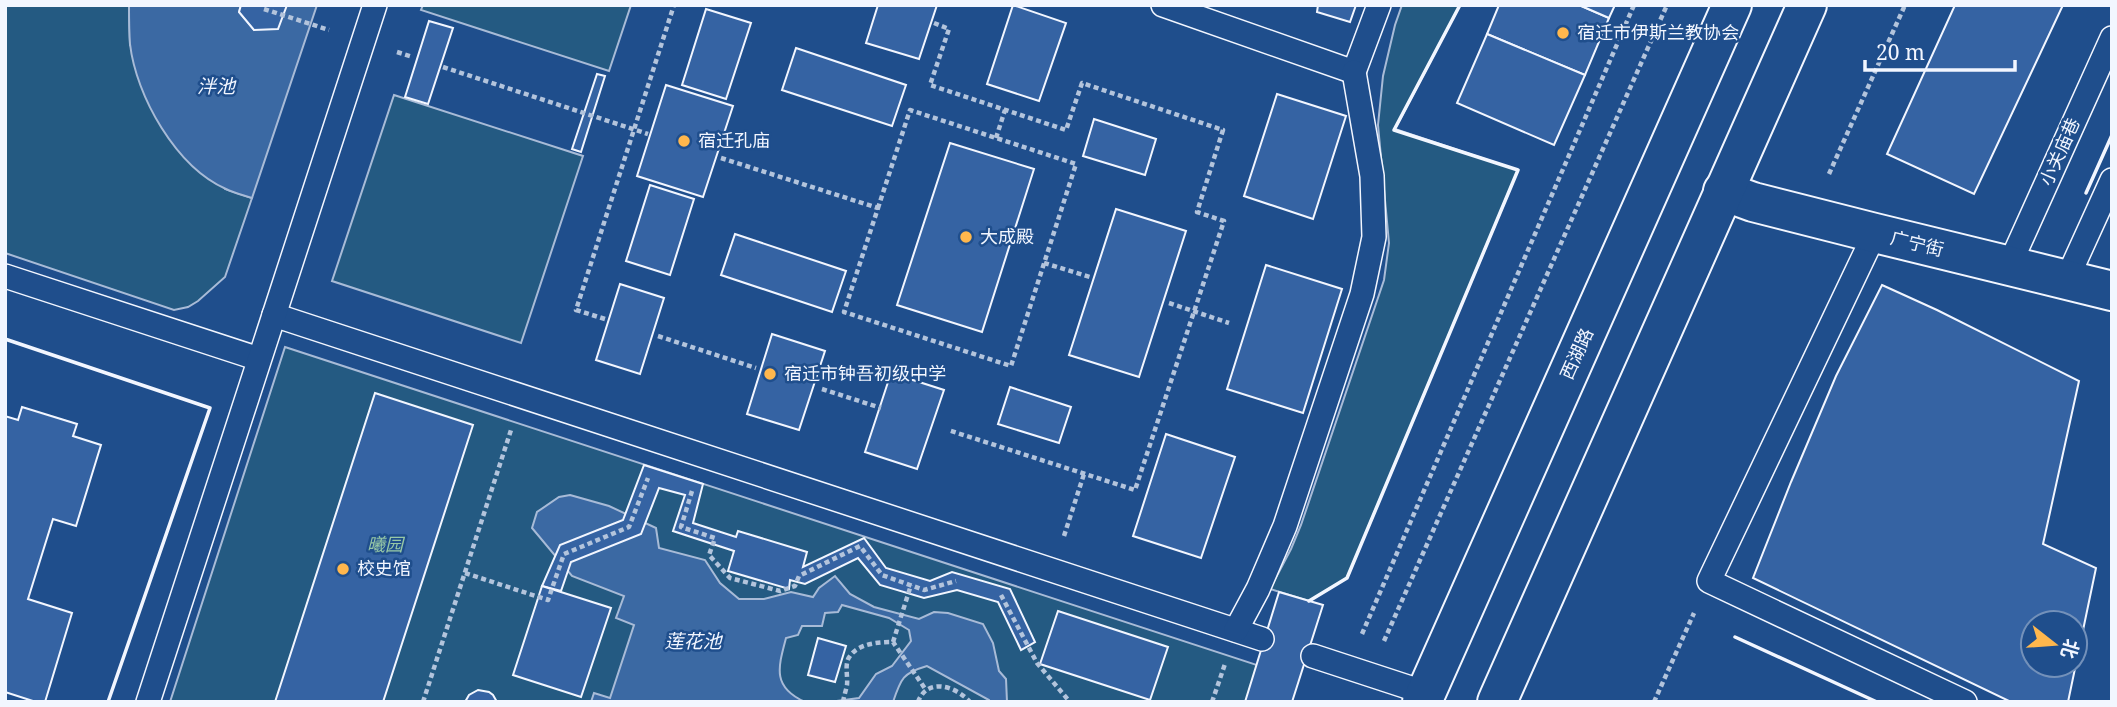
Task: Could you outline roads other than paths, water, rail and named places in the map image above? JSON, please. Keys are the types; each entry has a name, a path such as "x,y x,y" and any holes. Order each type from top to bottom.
{"main road":[{"name":"西湖路","path":"1424,697 1732,5"},
{"path":"1497,702 1807,5"},
{"name":"广宁街","path":"1723,191 1753,202 2112,291"}],"lane":[{"path":"148,702 375,5"},
{"path":"1163,5 1354,72"},
{"path":"1236,630 1258,589 1284,526 1362,294 1374,236 1372,176 1354,72 1379,5"},
{"name":"小关庙巷","path":"2009,266 2112,38"},
{"path":"2066,281 2112,180"},
{"path":"1875,233 1709,581 1965,702"},
{"path":"5,276 259,359"},
{"path":"274,315 1262,639"},
{"path":"1313,656 1359,670 1424,697"}],"water":[{"name":"泮池","path":"129,5 241,5 239,12 254,30 287,5 317,5 252,198 208,179 175,147 162,128 140,86 134,64 130,44"},
{"name":"莲花池","path":"570,495 609,506 656,528 659,548 705,560 720,583 739,599 764,599 791,592 813,597 819,588 835,576 850,594 874,607 919,619 934,612 948,613 983,624 993,643 999,671 1006,679 1007,702 990,702 927,666 904,678 893,702 829,702 859,698 876,674 892,666 911,641 909,630 889,618 842,605 838,612 825,613 822,626 802,626 798,635 786,638 780,667 782,683 794,696 805,702 591,702 594,693 610,698 634,625 616,618 624,596 572,576 532,528 537,512 559,497"}],"place":[{"name":"宿迁市伊斯兰教协会","path":"1563,33"},
{"name":"宿迁孔庙","path":"684,141"},
{"name":"大成殿","path":"966,237"},
{"name":"宿迁市钟吾初级中学","path":"770,374"},
{"name":"校史馆","path":"343,569"}],"park label":[{"name":"曦园","path":"385,545"}]}
